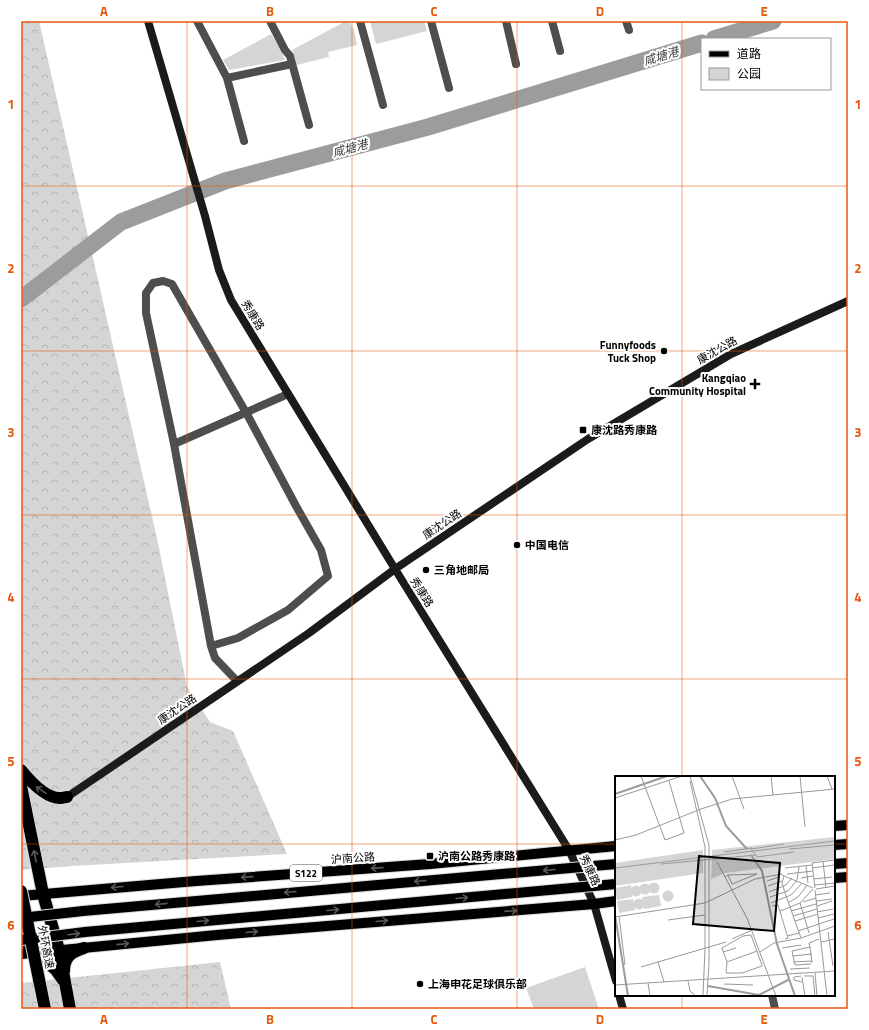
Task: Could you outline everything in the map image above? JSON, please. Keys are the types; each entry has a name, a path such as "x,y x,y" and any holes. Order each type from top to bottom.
{"highway":[{"path":"21,770 43,791 60,798 67,796"},
{"path":"21,786 43,894 59,950 70,1009"},
{"name":"外环高速","path":"21,891 45,1009"},
{"path":"21,923 42,940 59,950"},
{"path":"21,940 56,970 64,982"},
{"path":"64,982 64,967 69,955 76,950 84,948"}],"main road":[{"path":"835,826 848,825"},
{"path":"835,845 848,844"},
{"name":"沪南公路","path":"21,896 196,880 430,864 615,846"},
{"path":"835,864 848,863"},
{"path":"21,918 83,910 615,864"},
{"path":"835,878 848,877"},
{"path":"21,940 93,932 615,884"},
{"path":"21,954 217,935 615,901"}],"street":[{"name":"秀康路","path":"148,21 205,216 219,270 231,300 569,850 594,904 615,978"},
{"path":"197,21 227,78 244,141"},
{"path":"270,21 285,50 290,56 309,125"},
{"path":"360,21 383,104"},
{"path":"431,21 449,88"},
{"path":"506,21 516,64"},
{"path":"552,21 560,51"},
{"path":"626,21 629,30"},
{"path":"227,78 292,64"},
{"path":"212,646 238,638 288,610 328,576 321,550 246,413 172,284 163,281 153,283 146,293 146,313 174,444 212,646 215,658 238,681"},
{"name":"康沈公路","path":"67,796 309,633 395,569 588,439 731,354 848,301"},
{"path":"174,444 288,394"},
{"path":"620,996 623,1009"},
{"path":"772,996 776,1009"}],"green space":[{"path":"21,21 39,21 158,543 187,687 210,722 233,731 287,854 21,870"},
{"path":"346,21 349,21 354,30 357,45 328,52 329,57 297,65 292,50"},
{"path":"370,21 424,21 427,31 376,44"},
{"path":"271,34 281,50 285,60 229,70 223,60"},
{"path":"220,962 231,1009 21,1009 21,983"},
{"path":"585,967 599,1009 534,1009 526,988"}],"waterway":[{"name":"咸塘港","path":"717,38 773,21"},
{"name":"咸塘港","path":"21,299 121,222 225,181 428,127 701,43"}],"place":[{"name":"Funnyfoods Tuck Shop","path":"664,351"},
{"name":"Kangqiao Community Hospital","path":"755,384"},
{"name":"康沈路秀康路","path":"583,430"},
{"name":"中国电信","path":"517,545"},
{"name":"三角地邮局","path":"426,570"},
{"name":"沪南公路秀康路","path":"430,856"},
{"name":"上海申花足球俱乐部","path":"420,984"}]}
